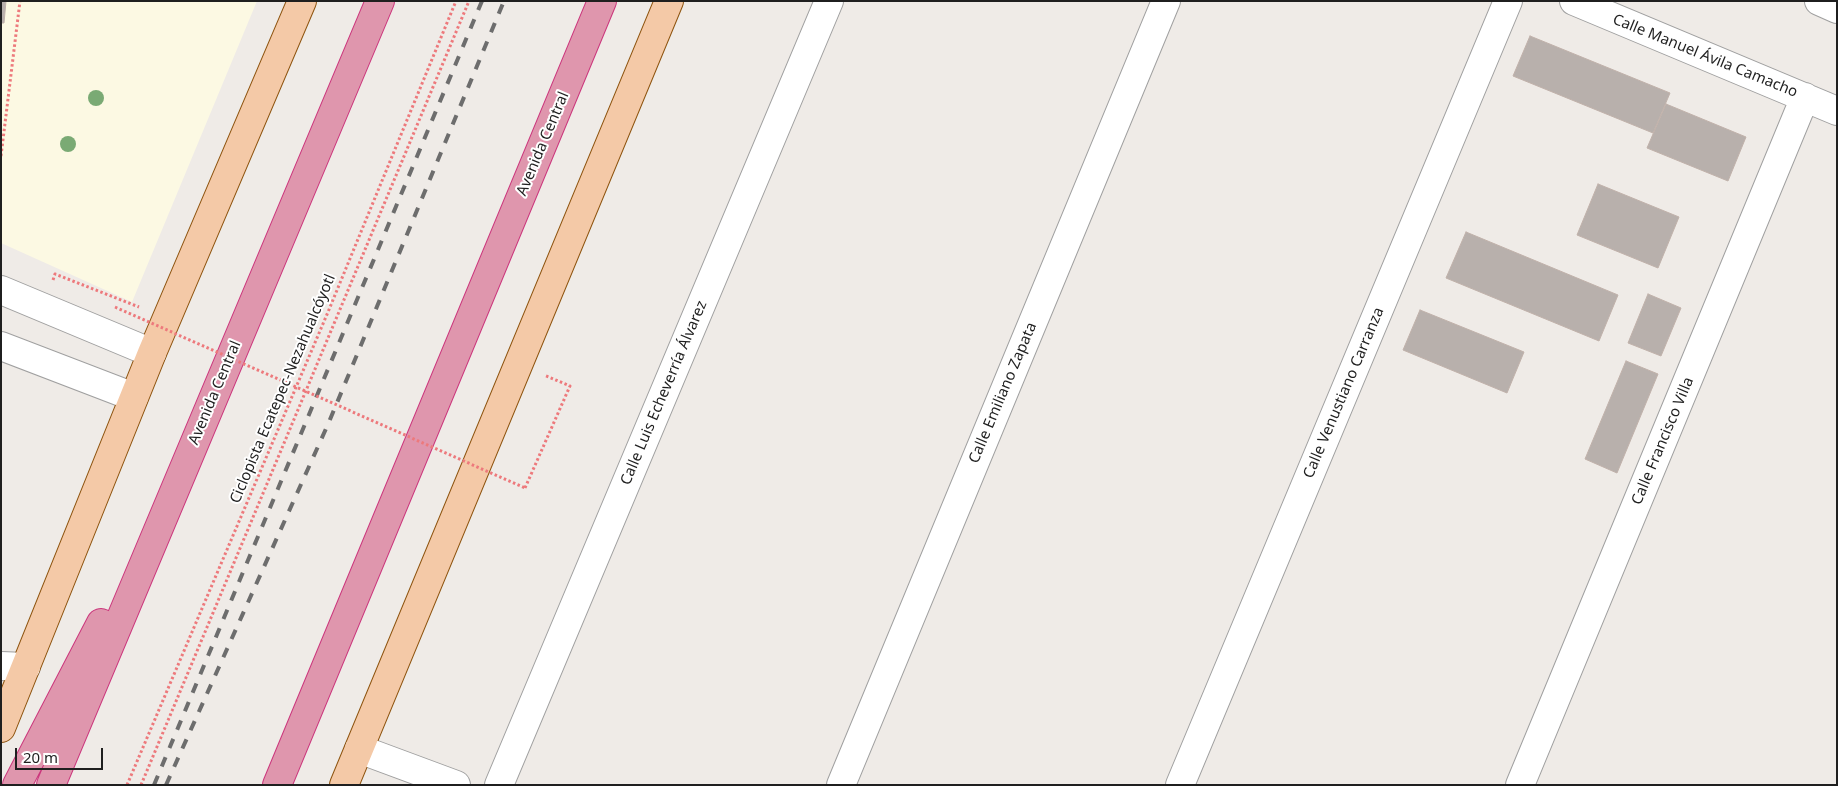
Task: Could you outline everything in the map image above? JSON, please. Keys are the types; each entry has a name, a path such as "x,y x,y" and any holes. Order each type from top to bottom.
{"highway":[{"name":"Avenida Central","path":"51,785 380,1"},
{"name":"Avenida Central","path":"277,785 602,1"},
{"path":"17,785 188,457"},
{"path":"285,785 295,744"}],"main road":[{"path":"1,728 13,667 134,397 302,1"},
{"path":"344,785 669,1"}],"street":[{"name":"Calle Luis Echeverría Álvarez","path":"499,785 829,1"},
{"name":"Calle Emiliano Zapata","path":"840,785 1166,1"},
{"name":"Calle Venustiano Carranza","path":"1180,785 1508,1"},
{"name":"Calle Manuel Ávila Camacho","path":"1574,1 1837,111"},
{"path":"1819,1 1837,8"},
{"name":"Calle Francisco Villa","path":"1520,785 1806,97"},
{"path":"1,290 152,353"},
{"path":"1,346 134,397"},
{"path":"359,749 456,785"}],"path":[{"path":"1,156 20,1"},
{"name":"Ciclopista Ecatepec-Nezahualcóyotl","path":"127,785 328,312 456,1"},
{"path":"141,785 469,1"},
{"path":"53,281 55,274 139,307"},
{"path":"115,307 525,488 570,386 518,364"}],"shaded area":[{"path":"1,1 257,1 132,302 1,243"}],"building":[{"path":"1,1 6,1 4,23 1,23"},
{"path":"1530,36 1670,93 1653,133 1513,76"},
{"path":"1666,104 1746,137 1728,181 1647,148"},
{"path":"1598,184 1679,217 1658,268 1577,235"},
{"path":"1466,232 1618,295 1599,341 1446,278"},
{"path":"1648,294 1681,308 1661,356 1628,343"},
{"path":"1420,310 1524,352 1507,393 1403,350"},
{"path":"1626,361 1658,374 1617,473 1585,459"}],"railway":[{"path":"154,785 482,1"},
{"path":"166,785 329,422 504,1"}]}
